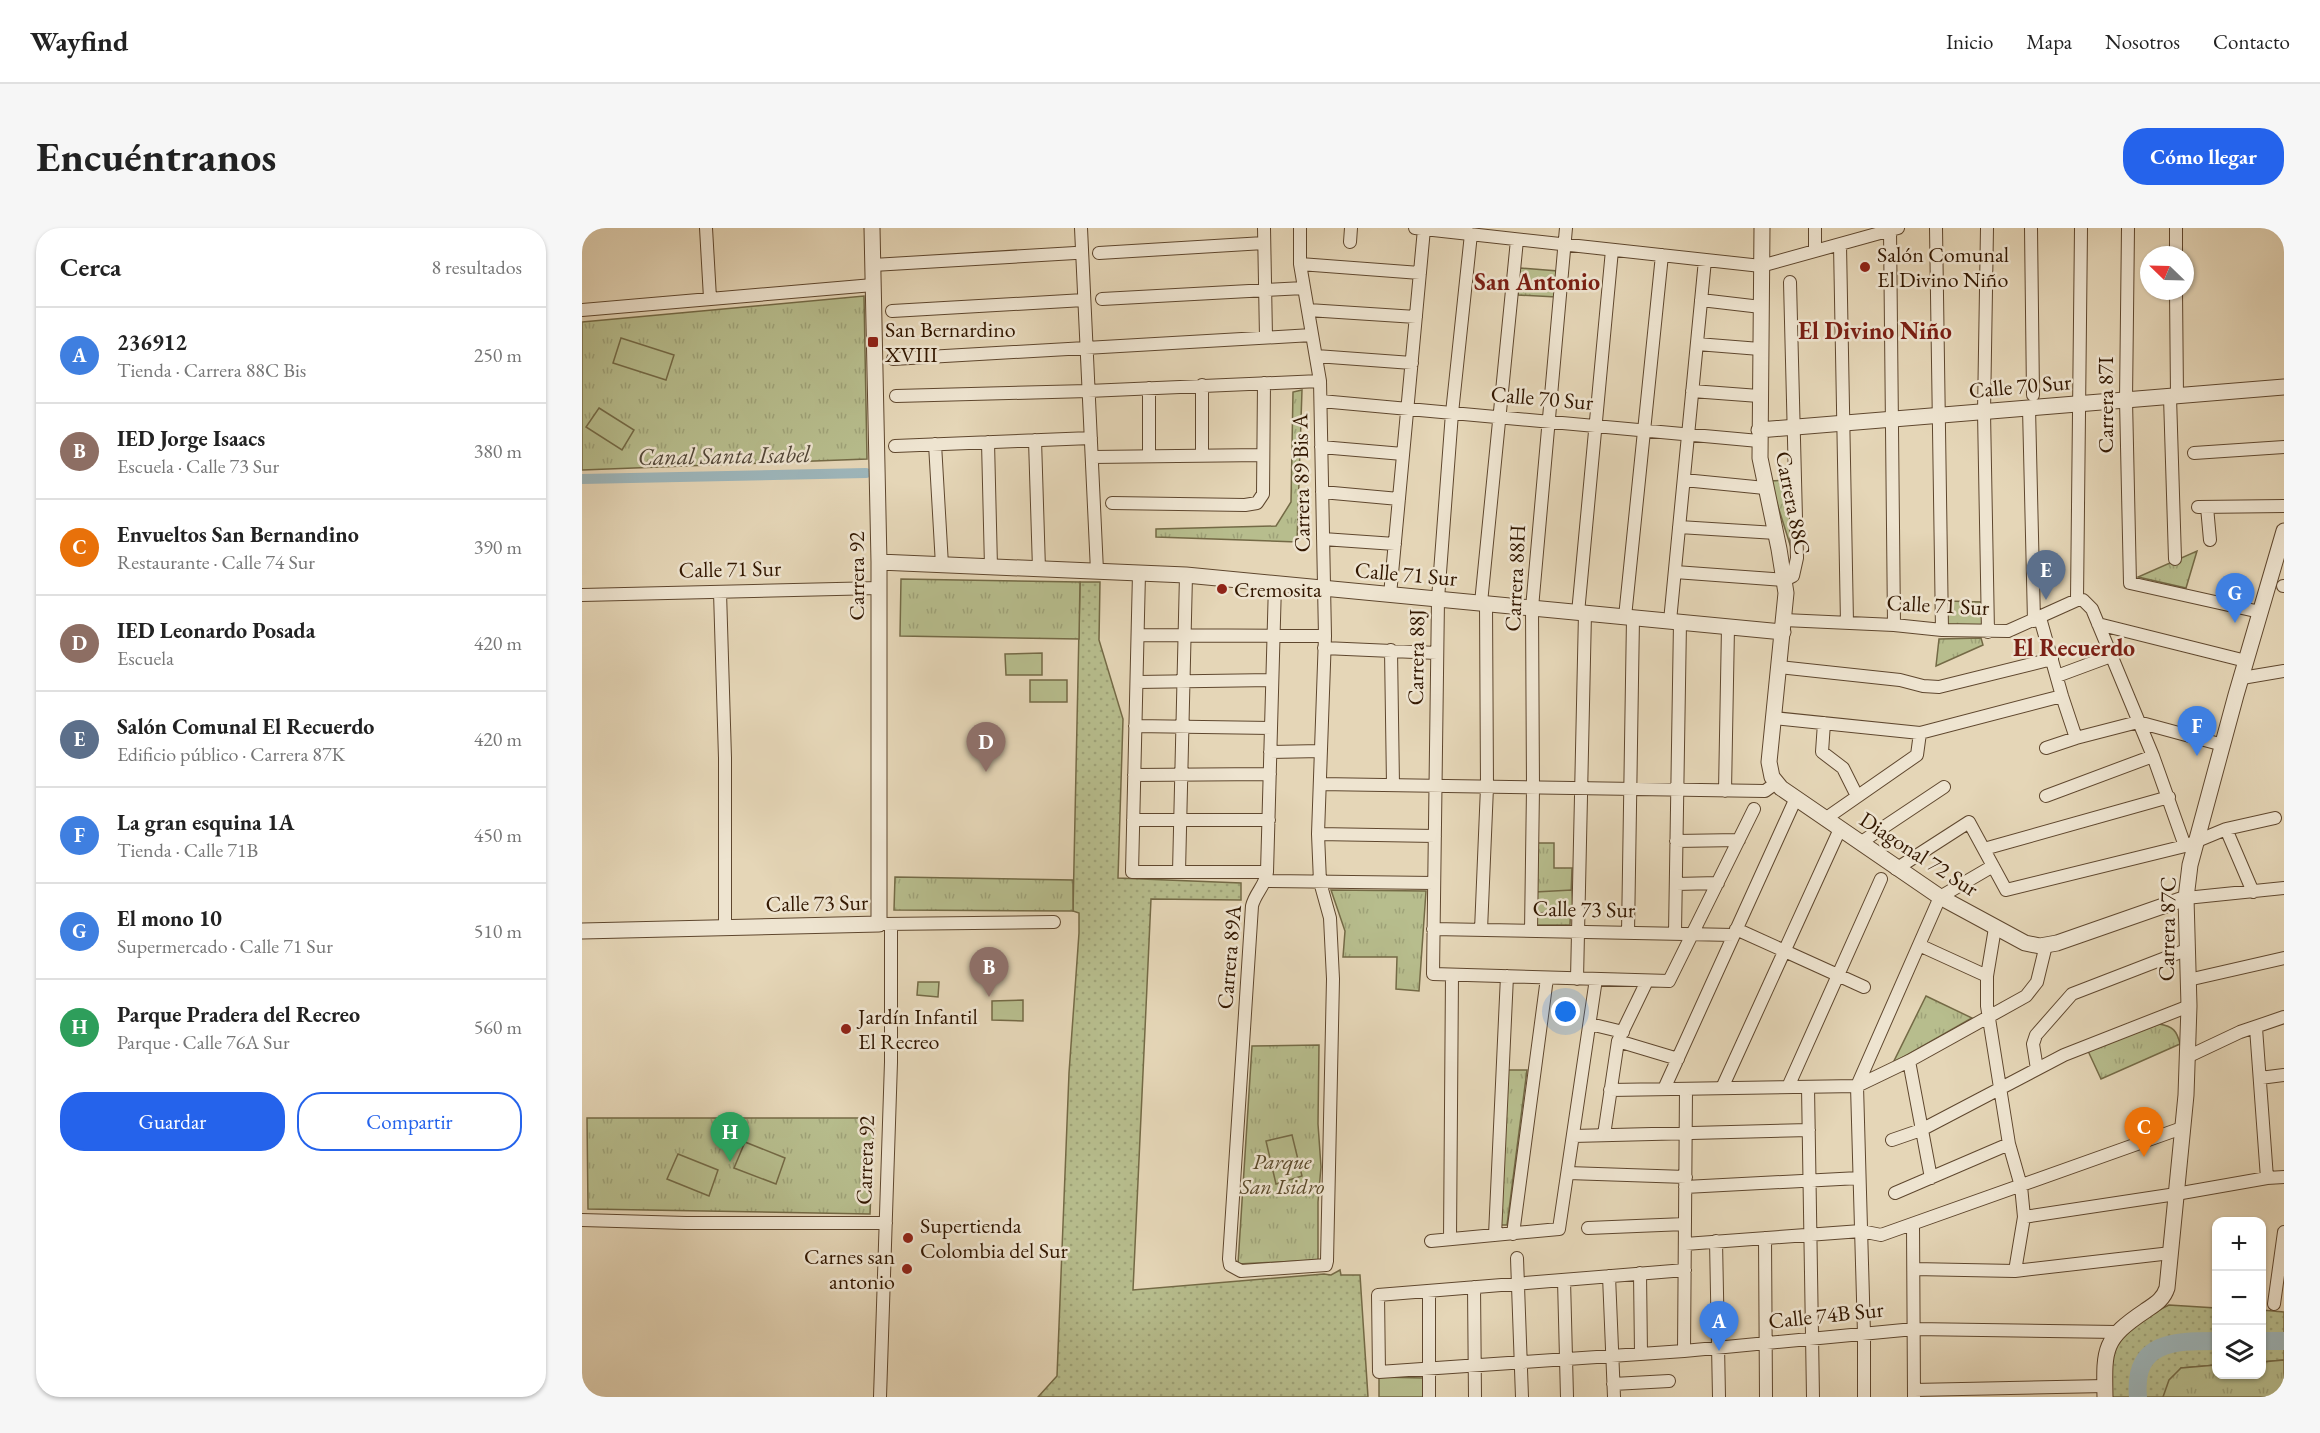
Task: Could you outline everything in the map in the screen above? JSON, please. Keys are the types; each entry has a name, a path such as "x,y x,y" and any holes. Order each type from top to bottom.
{"street":[{"path":"705,228 710,298"},
{"name":"Carrera 92","path":"872,228 885,924 891,1062 880,1397"},
{"path":"1081,228 1097,572"},
{"path":"1264,228 1266,337"},
{"name":"Carrera 89 Bis A","path":"1300,228 1300,264 1320,381 1321,401 1325,642 1318,834 1320,882 1330,918 1333,980 1328,1261"},
{"path":"1350,242 1351,228"},
{"path":"1390,595 1420,273 1419,228 1761,266 1840,245 1860,233 1894,229 1892,420 1894,625"},
{"name":"Carrera 88H","path":"1531,931 1532,608 1566,228"},
{"name":"Carrera 88C","path":"1762,228 1760,458 1785,580 1784,626 1769,762 1772,777 1770,787"},
{"path":"1815,228 1815,251"},
{"path":"1936,228 1942,630"},
{"path":"1987,228 1984,412 1988,632"},
{"path":"2031,228 2031,401 2037,620 2052,658 2076,738"},
{"path":"2081,228 2080,600 2092,609 2190,844"},
{"name":"Carrera 87I","path":"2128,228 2126,400 2130,583 2260,612"},
{"path":"2176,228 2176,246"},
{"name":"Carrera 88J","path":"1452,975 1433,974 1438,599 1452,413 1471,234"},
{"path":"1480,930 1487,787 1483,604 1517,240"},
{"path":"1099,253 1264,243"},
{"path":"1840,245 1847,623"},
{"path":"1577,979 1582,788 1581,613 1595,426 1612,250"},
{"path":"873,265 1075,253"},
{"path":"1628,933 1629,618 1644,430 1662,255"},
{"path":"1675,933 1677,790 1675,572 1705,260"},
{"path":"1300,264 1420,273"},
{"path":"1675,572 1785,580 1793,576 1797,558 1790,282"},
{"path":"582,310 873,285"},
{"path":"1102,299 1304,288"},
{"path":"892,311 1084,300"},
{"path":"1701,300 1761,306"},
{"path":"2175,559 2176,300"},
{"path":"1308,310 1416,317"},
{"path":"893,359 1312,335"},
{"path":"1697,344 1760,349"},
{"path":"1316,356 1412,363"},
{"path":"896,396 1320,381"},
{"path":"1112,503 1245,505 1257,503 1263,494 1264,383"},
{"path":"1202,386 1202,455"},
{"name":"Calle 70 Sur","path":"1321,401 1688,434 1759,435 1793,428 1984,412 2031,401 2080,404 2284,387"},
{"path":"1149,388 1149,456"},
{"path":"1692,391 1759,396"},
{"path":"895,446 1091,438"},
{"path":"1035,440 1039,569"},
{"path":"988,442 991,567"},
{"path":"935,444 942,565"},
{"path":"1321,447 1403,454"},
{"path":"2194,453 2284,447"},
{"path":"1092,457 1263,455"},
{"path":"1684,480 1766,488"},
{"path":"1322,492 1399,500"},
{"path":"2210,540 2202,507 2284,506"},
{"path":"1679,527 1776,533"},
{"name":"Carrera 87C","path":"2116,1332 2160,1301 2167,1288 2187,1057 2189,1006 2186,898 2190,844 2223,745 2284,531"},
{"path":"1323,539 1395,544"},
{"name":"Calle 71 Sur","path":"879,562 1186,575 1728,627 1847,623 1942,630 2008,631 2080,600"},
{"path":"1140,573 1131,872 1267,876 1320,882 1434,883"},
{"path":"1179,872 1186,575"},
{"name":"Carrera 89A","path":"1275,584 1267,876 1252,906 1230,1265 1241,1271 1326,1265 1328,1261"},
{"name":"Calle 71 Sur","path":"582,595 879,588"},
{"path":"720,592 725,758 725,928"},
{"path":"2098,624 2246,661"},
{"path":"1725,791 1728,627"},
{"path":"1138,635 1274,636 1437,653"},
{"path":"1392,650 1393,785"},
{"path":"2057,676 2111,656"},
{"path":"1779,667 1900,680 1923,686 1939,687 2052,658"},
{"path":"2242,678 2284,671"},
{"path":"1137,682 1272,680"},
{"path":"1774,718 1920,733 2062,696"},
{"path":"2046,748 2138,722 2223,745"},
{"path":"1824,723 1822,752 1843,768 1857,796"},
{"path":"1135,726 1271,728"},
{"path":"1825,819 1917,755 1920,733"},
{"path":"1270,752 1321,751"},
{"path":"2046,796 2153,756"},
{"path":"1134,775 1270,774"},
{"path":"1320,784 1725,791 1770,787"},
{"name":"Diagonal 72 Sur","path":"1770,787 1796,798 1896,869 1940,897 2025,943 2046,945"},
{"path":"1860,843 1944,788"},
{"path":"1984,849 2169,797"},
{"path":"1664,1089 1796,798"},
{"path":"1450,1239 1452,975 1669,981 1754,809"},
{"path":"1896,869 1969,822 2006,890 2190,844 2226,829 2275,818"},
{"path":"1133,820 1269,820"},
{"path":"1722,1088 1840,829"},
{"path":"2226,829 2253,892"},
{"path":"1318,834 1435,836"},
{"path":"1676,841 1739,840"},
{"path":"1864,1397 1857,1086 1940,897 1993,866"},
{"path":"1788,1087 1881,879"},
{"path":"1676,884 1718,883"},
{"path":"1610,1090 1857,1086 1909,1060 2031,992 2037,982 2046,945 2186,898 2284,888"},
{"name":"Calle 73 Sur","path":"582,932 1054,921"},
{"path":"1995,928 1987,976 1987,1016 2024,1217 2015,1271"},
{"name":"Calle 73 Sur","path":"1433,929 1692,934 1735,932 1785,951 1864,987"},
{"path":"1919,945 1987,976"},
{"path":"2037,1070 2033,1044 2036,1035 2072,994 2186,950"},
{"path":"2188,980 2284,958"},
{"path":"1495,1235 1507,976"},
{"path":"1513,1234 1547,978"},
{"path":"1431,1241 1559,1229 1596,979"},
{"path":"1604,1135 1620,1036 1647,981"},
{"path":"1892,1140 1921,1130 2064,1055 2189,1006"},
{"path":"2187,1057 2240,1032 2284,1017"},
{"path":"1590,1024 1678,1059"},
{"path":"2256,1028 2267,1178"},
{"path":"1909,1060 1931,1178"},
{"path":"2260,1078 2284,1075"},
{"path":"1808,1087 1813,1397"},
{"path":"1684,1351 1686,1089"},
{"path":"1685,1244 1861,1231 1881,1235 2182,1128"},
{"path":"1573,1136 1809,1130"},
{"path":"1895,1193 2009,1144"},
{"path":"1568,1173 1686,1182 1859,1178"},
{"path":"2024,1217 2284,1177"},
{"path":"582,1220 686,1223 886,1223"},
{"path":"1587,1228 1685,1224"},
{"path":"1913,1224 1914,1393 2104,1394 2106,1352 2116,1332"},
{"path":"2274,1304 2284,1232"},
{"path":"1765,1238 1766,1397"},
{"path":"1716,1242 1719,1397"},
{"path":"1914,1269 2015,1271 2171,1253"},
{"path":"1517,1258 1522,1397"},
{"path":"1430,1397 1429,1291 1685,1270"},
{"path":"1640,1273 1641,1354"},
{"path":"1609,1276 1614,1397"},
{"path":"1564,1280 1567,1397"},
{"path":"1474,1287 1475,1397"},
{"name":"Calle 74B Sur","path":"1429,1291 1378,1295 1379,1372 1684,1351 1914,1329 2116,1332"},
{"path":"1613,1384 1669,1381"}],"green space":[{"path":"1520,268 1558,271 1556,297 1518,295"},
{"path":"864,296 867,459 582,470 582,322"},
{"path":"621,338 674,355 666,380 613,363"},
{"path":"1302,390 1297,542 1156,537 1156,529 1276,526 1291,502 1293,392"},
{"path":"599,408 634,430 622,450 586,427"},
{"path":"1790,480 1793,554 1770,481"},
{"path":"2197,551 2186,588 2138,577"},
{"path":"901,579 1080,582 1079,639 900,636"},
{"path":"1080,582 1100,582 1099,640 1123,719 1118,878 1241,883 1241,900 1151,899 1133,1290 1331,1275 1340,1270 1341,1275 1360,1275 1368,1397 1038,1397 1057,1376 1069,1073 1079,933 1079,913 1073,911"},
{"path":"1947,601 1982,602 1983,627 1947,627"},
{"path":"1981,638 1983,645 1936,666 1939,639"},
{"path":"1042,653 1042,675 1006,675 1005,654"},
{"path":"1030,680 1067,680 1067,702 1030,702"},
{"path":"1537,843 1554,843 1554,868 1572,868 1570,925 1535,925"},
{"path":"895,877 1073,880 1073,911 894,910"},
{"path":"1331,890 1426,891 1419,991 1396,989 1397,957 1343,957 1345,931"},
{"path":"1572,890 1573,911 1536,913 1535,892"},
{"path":"918,982 939,982 938,997 917,995"},
{"path":"1926,996 1972,1018 1893,1063"},
{"path":"1023,1000 1023,1021 992,1020 992,1001"},
{"path":"2159,1024 2174,1030 2180,1044 2101,1079 2088,1051"},
{"name":"Parque San Isidro","path":"1319,1045 1318,1124 1321,1167 1318,1202 1318,1260 1238,1264 1252,1046"},
{"path":"1506,1070 1527,1070 1507,1225 1498,1225"},
{"path":"587,1118 874,1118 870,1214 588,1209"},
{"path":"1292,1135 1302,1176 1276,1184 1266,1141"},
{"path":"745,1142 785,1158 776,1184 734,1168"},
{"path":"678,1154 718,1170 709,1196 667,1179"},
{"path":"2169,1305 2212,1308 2212,1365 2181,1368 2163,1397 2109,1397 2113,1349 2122,1335"},
{"path":"2266,1310 2284,1312 2284,1360 2266,1362"},
{"path":"2284,1360 2284,1397 2163,1397 2169,1380 2181,1368 2212,1365 2212,1379 2266,1379 2266,1362"},
{"path":"1379,1377 1424,1378 1423,1397 1379,1397"}],"waterway":[{"name":"Canal Santa Isabel","path":"582,479 866,473"},
{"path":"2138,1397 2138,1379 2142,1365 2149,1355 2159,1348 2172,1344 2212,1341"},
{"path":"2266,1341 2284,1341"}],"place":[{"name":"Salón Comunal El Divino Niño","path":"1865,267"},
{"name":"San Bernardino XVIII","path":"873,342"},
{"name":"Cremosita","path":"1222,589"},
{"name":"Salón Comunal El Recuerdo","path":"2046,600"},
{"name":"El mono 10","path":"2235,623"},
{"name":"La gran esquina 1A","path":"2197,756"},
{"name":"IED Leonardo Posada","path":"986,772"},
{"name":"IED Jorge Isaacs","path":"989,997"},
{"name":"Jardín Infantil El Recreo","path":"846,1029"},
{"name":"Envueltos San Bernandino","path":"2144,1157"},
{"name":"Parque Pradera del Recreo","path":"730,1162"},
{"name":"Supertienda Colombia del Sur","path":"908,1238"},
{"name":"Carnes san antonio","path":"907,1269"},
{"name":"236912","path":"1719,1351"}],"district":[{"name":"San Antonio","path":"1537,281"},
{"name":"El Divino Niño","path":"1875,330"},
{"name":"El Recuerdo","path":"2074,647"}]}
